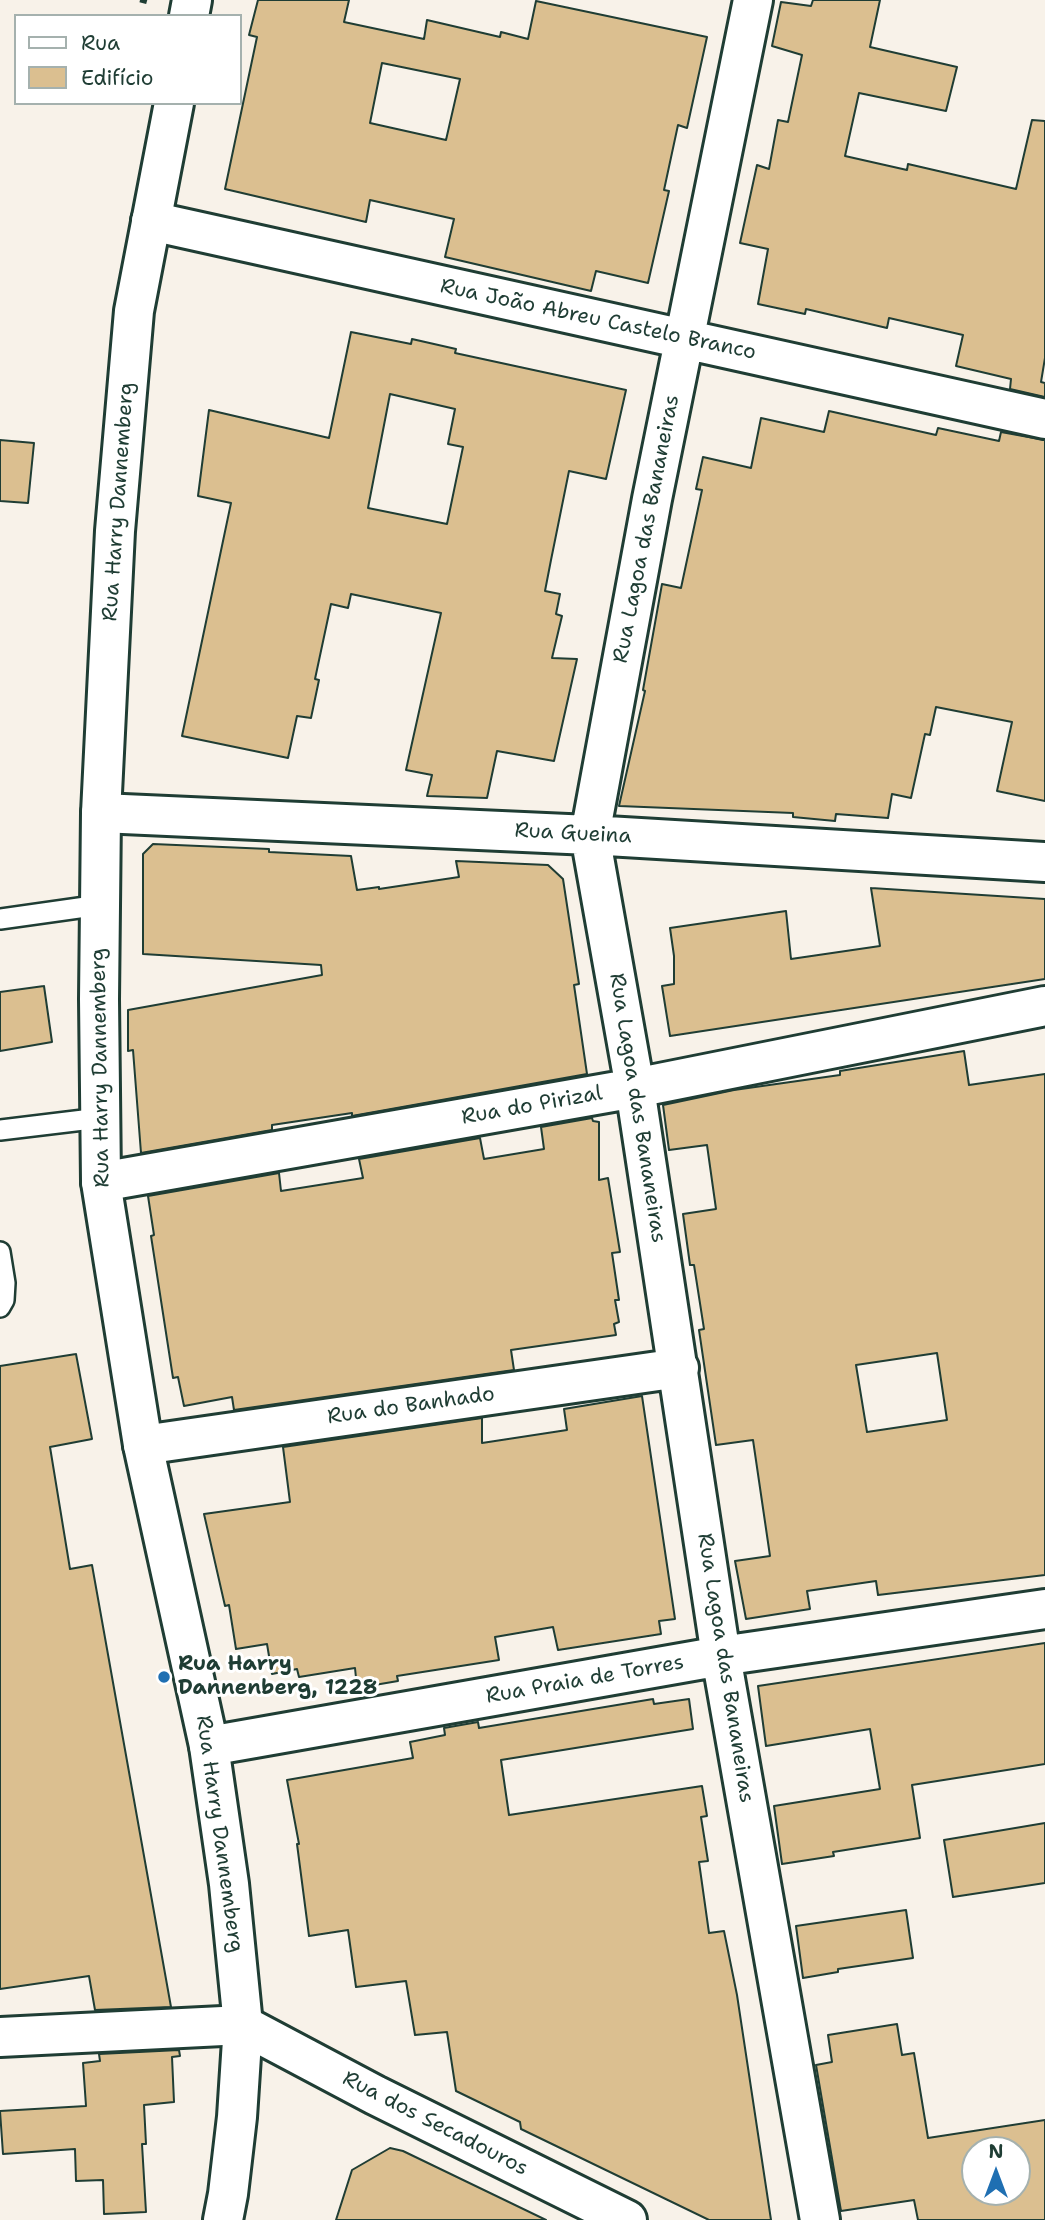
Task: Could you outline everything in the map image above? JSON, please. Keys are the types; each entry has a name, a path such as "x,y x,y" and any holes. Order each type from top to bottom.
{"street":[{"name":"Rua Lagoa das Bananeiras","path":"753,0 683,340 590,835 635,1088 721,1657 820,2220"},
{"name":"Rua Harry Dannemberg","path":"174,105 134,311 115,531 101,813 101,1182 143,1445 209,1745 229,1884 243,2025 237,2117 223,2220"},
{"name":"Rua João Abreu Castelo Branco","path":"150,220 1045,419"},
{"name":"Rua Gueina","path":"101,813 590,835 1045,862"},
{"name":"Rua do Pirizal","path":"101,1182 635,1088 1045,1006"},
{"name":"Rua do Banhado","path":"143,1445 679,1368"},
{"name":"Rua Praia de Torres","path":"209,1745 721,1657 1045,1609"},
{"path":"0,2037 243,2025"},
{"name":"Rua dos Secadouros","path":"243,2025 375,2095 627,2220"}],"lane":[{"path":"0,919 100,905"},
{"path":"0,1130 100,1118"},
{"path":"0,1252 5,1283 4,1300 0,1307"}],"building":[{"path":"258,0 349,0 344,22 424,39 427,20 500,37 501,32 528,39 536,1 707,37 687,128 678,125 664,190 669,191 648,283 596,271 591,291 445,257 454,219 370,200 366,222 225,189 257,37 249,35","holes":["382,63 460,79 446,140 370,123"]},
{"path":"813,0 880,0 870,47 957,67 946,111 859,93 845,156 907,170 908,164 1016,189 1032,120 1045,121 1045,358 1041,382 1045,383 1045,397 1010,389 1011,379 956,366 963,335 889,318 887,328 806,309 805,314 758,304 768,249 740,243 757,165 769,169 778,120 788,122 802,55 772,46 781,2 811,6"},
{"path":"351,332 411,344 412,339 456,349 455,353 626,390 606,479 569,471 551,560 545,591 560,594 556,614 562,616 552,658 577,659 554,761 497,751 487,798 427,796 432,775 406,770 441,613 351,594 348,608 331,604 315,679 319,680 311,718 297,716 288,758 182,736 231,503 198,496 209,410 329,438","holes":["390,394 455,409 448,444 463,447 447,524 368,508"]},
{"path":"829,411 936,435 938,428 999,441 1001,432 1045,440 1045,801 997,791 1012,722 936,707 930,735 925,734 911,798 892,794 888,818 836,814 835,821 793,817 793,813 619,806 645,691 643,690 662,584 681,588 702,490 696,489 703,457 751,468 761,418 824,432"},
{"path":"0,440 34,443 28,503 0,501"},
{"path":"153,844 351,856 357,890 459,877 456,861 548,865 563,879 579,984 574,985 587,1074 352,1116 352,1113 272,1125 272,1130 141,1153 133,1050 128,1051 128,1010 322,975 321,965 143,954 143,854"},
{"path":"871,888 1045,899 1045,979 670,1036 662,986 674,984 670,928 786,911 791,959 880,946"},
{"path":"44,986 52,1042 0,1051 0,992"},
{"path":"964,1051 969,1085 1045,1074 1045,1575 878,1595 876,1581 807,1591 810,1609 746,1619 735,1561 770,1556 753,1440 716,1445 699,1330 704,1329 694,1265 690,1265 683,1214 716,1209 707,1145 669,1150 663,1105 734,1090 840,1075 840,1071","holes":["937,1353 947,1420 867,1432 856,1365"]},
{"path":"592,1118 593,1121 599,1122 599,1180 608,1178 620,1252 612,1253 619,1300 615,1300 619,1322 614,1324 616,1335 511,1350 514,1370 234,1410 232,1397 184,1406 178,1377 173,1378 151,1236 154,1235 148,1196 279,1173 281,1191 363,1178 359,1159 480,1138 484,1159 544,1149 541,1127"},
{"path":"76,1354 92,1439 50,1447 70,1569 92,1565 171,2007 95,2010 89,1976 0,1989 0,1366"},
{"path":"642,1396 675,1619 659,1621 661,1634 558,1650 553,1627 495,1637 499,1660 397,1676 398,1681 357,1688 355,1668 299,1677 297,1669 272,1674 267,1644 236,1649 229,1605 225,1606 204,1514 290,1502 283,1447 482,1418 482,1443 567,1430 564,1409"},
{"path":"1045,1643 1045,1764 912,1785 920,1838 833,1852 834,1856 782,1864 774,1806 880,1789 870,1729 766,1746 758,1686"},
{"path":"653,1699 654,1704 689,1699 693,1729 501,1760 509,1815 702,1786 707,1816 701,1817 708,1861 699,1862 709,1933 724,1931 737,1995 771,2220 709,2220 521,2129 520,2122 456,2091 447,2032 415,2035 406,1981 356,1987 348,1930 309,1936 299,1844 287,1780 413,1758 410,1742 445,1735 444,1728 478,1722 479,1728"},
{"path":"1045,1823 1045,1883 953,1897 944,1840"},
{"path":"906,1910 913,1958 838,1969 838,1972 803,1978 796,1926"},
{"path":"897,2024 902,2055 914,2053 928,2138 1045,2120 1045,2220 918,2220 914,2200 841,2211 816,2065 832,2062 828,2035"},
{"path":"179,2050 180,2056 172,2057 174,2102 144,2105 146,2144 142,2144 146,2212 104,2214 103,2180 76,2181 75,2149 3,2154 0,2111 86,2106 83,2063 100,2061 99,2054"},
{"path":"390,2148 403,2151 546,2220 336,2220 352,2170"}],"place":[{"name":"Rua Harry Dannenberg, 1228","path":"164,1677"}]}
